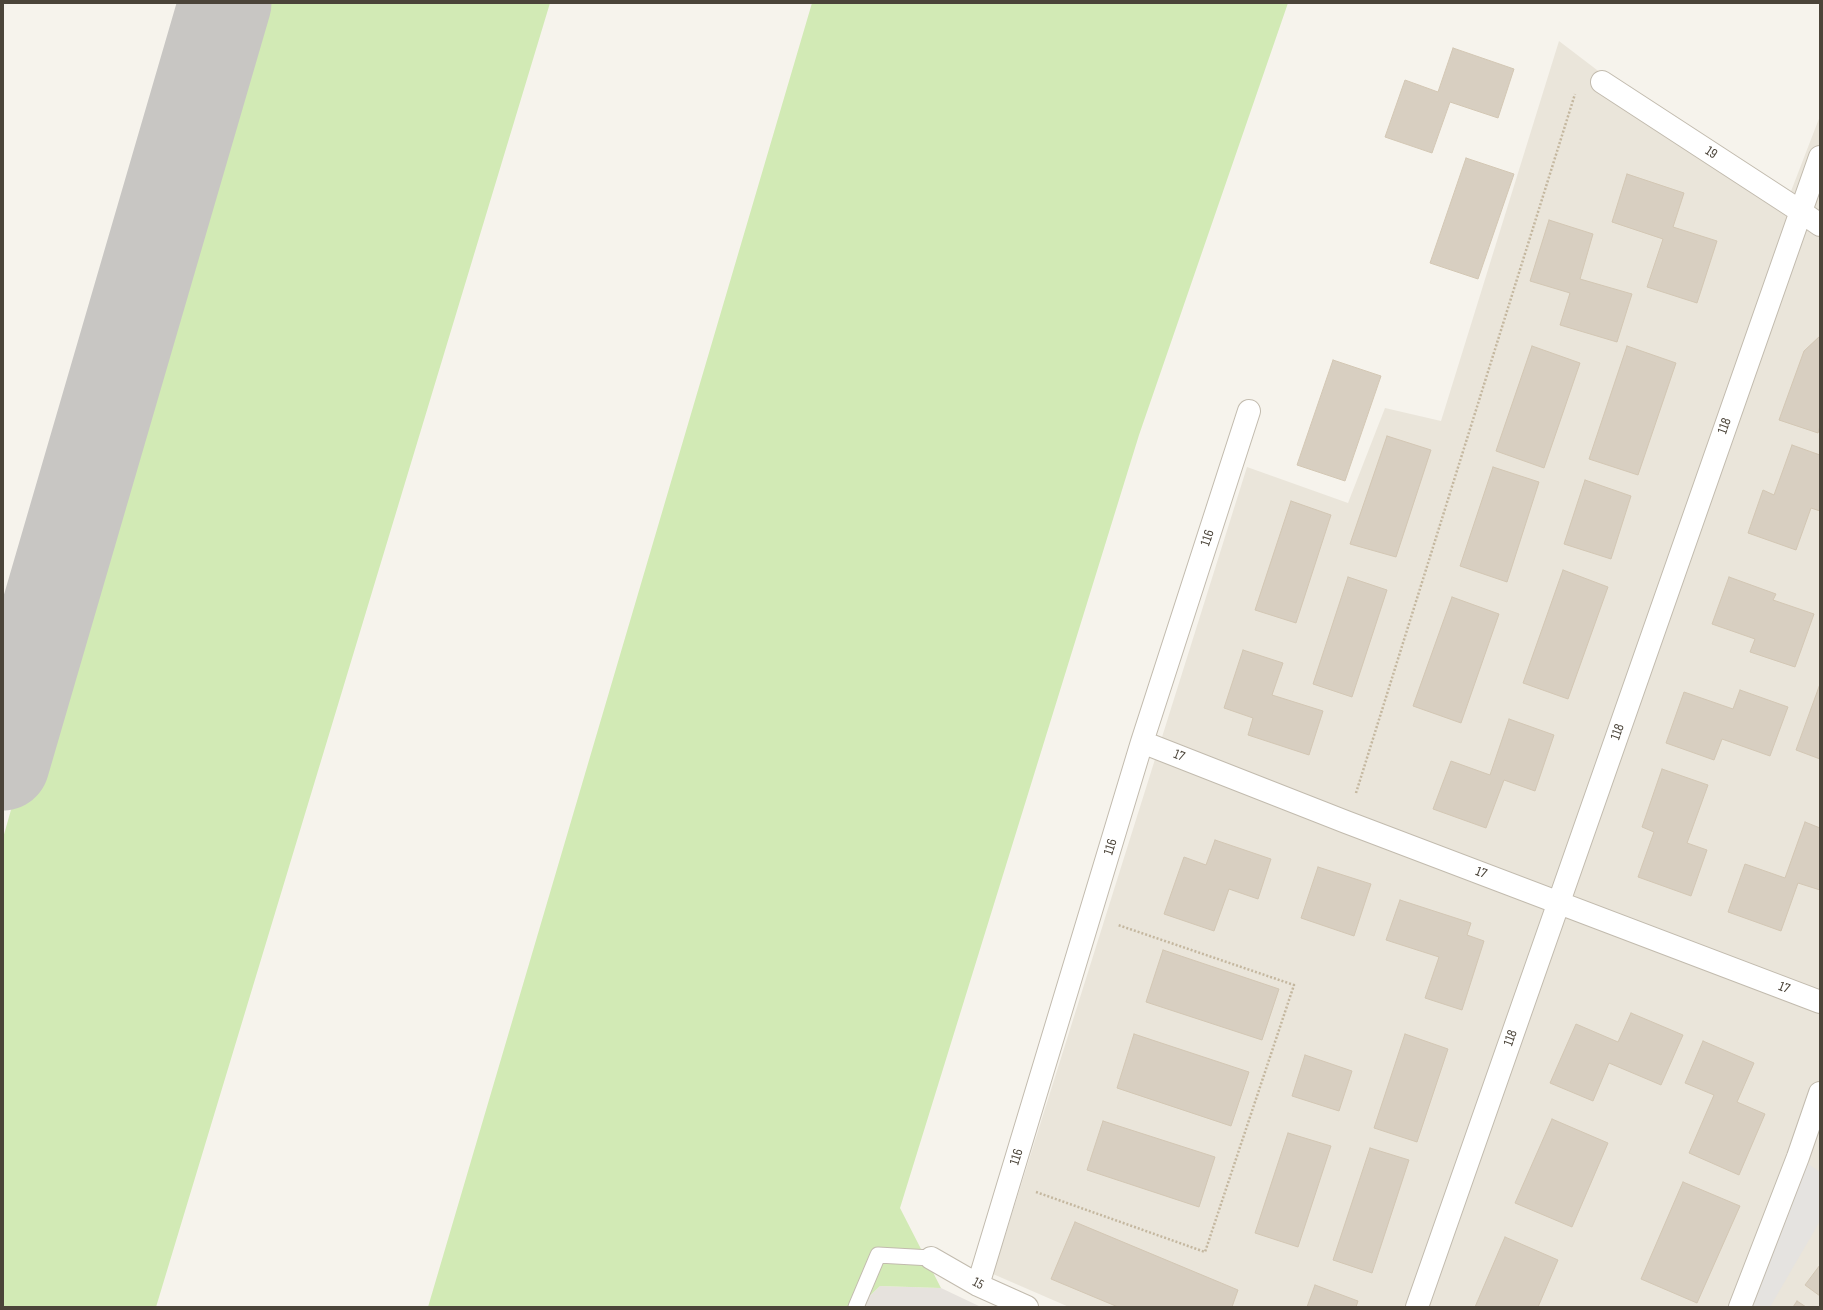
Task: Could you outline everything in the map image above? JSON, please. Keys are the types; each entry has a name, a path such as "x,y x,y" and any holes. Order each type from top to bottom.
{"street":[{"name":"19","path":"1602,82 1820,225"},
{"name":"118","path":"1417,1307 1820,157"},
{"name":"116","path":"978,1285 1142,742 1250,411"},
{"name":"17","path":"1142,742 1346,822 1820,1002"},
{"path":"1740,1307 1798,1157 1820,1094"},
{"name":"15","path":"931,1258 978,1285 1027,1307"}],"lane":[{"path":"856,1307 878,1255 931,1258"}],"path":[{"path":"1346,822 1577,89"},
{"path":"1009,1182 1205,1252 1294,985 1090,916"}],"shaded area":[{"path":"1559,41 1783,212 1820,116 1820,1307 1069,1307 993,1274 1247,467 1348,503 1385,408 1441,421"},
{"path":"1798,1157 1820,1172 1820,1221 1770,1307 1740,1307"},
{"path":"880,1286 941,1288 981,1307 858,1307"}],"green space":[{"path":"251,3 550,3 156,1307 3,1307 3,838 106,475"},
{"path":"812,3 1288,3 1139,435 900,1208 941,1288 880,1286 858,1307 428,1307"}],"building":[{"path":"1453,48 1514,69 1498,118 1450,102 1432,153 1385,137 1405,80 1438,92"},
{"path":"1466,158 1514,174 1478,279 1430,263"},
{"path":"1627,174 1684,193 1673,227 1717,241 1697,303 1647,287 1663,239 1612,222"},
{"path":"1549,220 1593,234 1580,279 1632,294 1617,342 1560,325 1570,293 1530,281"},
{"path":"1820,336 1820,426 1818,433 1779,420 1804,351"},
{"path":"1532,346 1580,363 1544,468 1496,451"},
{"path":"1627,346 1676,363 1638,475 1589,459"},
{"path":"1333,360 1381,376 1345,481 1297,465"},
{"path":"1387,436 1431,450 1396,557 1350,544"},
{"path":"1792,445 1820,455 1820,511 1811,508 1796,550 1748,533 1763,490 1774,495"},
{"path":"1493,467 1539,482 1507,582 1460,566"},
{"path":"1585,480 1631,496 1611,559 1564,544"},
{"path":"1291,501 1331,515 1296,623 1255,610"},
{"path":"1563,570 1608,587 1568,699 1523,683"},
{"path":"1348,577 1387,590 1352,697 1313,684"},
{"path":"1729,577 1776,594 1773,600 1814,614 1795,667 1750,652 1755,639 1712,624"},
{"path":"1452,597 1499,614 1461,723 1413,706"},
{"path":"1243,650 1283,663 1272,695 1323,711 1309,755 1248,735 1253,718 1224,708"},
{"path":"1820,684 1820,759 1796,750"},
{"path":"1740,690 1788,707 1770,756 1722,739 1714,760 1666,743 1684,692 1733,709"},
{"path":"1509,719 1554,735 1535,791 1504,780 1486,828 1433,809 1451,761 1490,775"},
{"path":"1662,769 1708,785 1687,843 1707,850 1691,896 1638,877 1654,832 1642,827"},
{"path":"1805,822 1820,828 1820,890 1798,883 1781,931 1728,912 1745,864 1785,878"},
{"path":"1215,840 1271,859 1258,899 1229,889 1214,931 1164,914 1184,857 1206,865"},
{"path":"1318,867 1371,884 1354,936 1301,918"},
{"path":"1400,900 1471,923 1467,935 1484,941 1462,1010 1425,998 1439,957 1386,940"},
{"path":"1163,950 1279,989 1262,1040 1146,1002"},
{"path":"1631,1013 1683,1035 1661,1085 1609,1063 1593,1101 1550,1083 1576,1024 1618,1042"},
{"path":"1134,1034 1249,1072 1231,1126 1117,1088"},
{"path":"1405,1034 1448,1049 1417,1142 1374,1128"},
{"path":"1703,1041 1754,1063 1737,1102 1765,1114 1739,1175 1689,1153 1714,1095 1685,1083"},
{"path":"1305,1055 1352,1071 1339,1111 1292,1096"},
{"path":"1552,1119 1608,1143 1572,1227 1515,1203"},
{"path":"1103,1121 1215,1157 1199,1207 1087,1170"},
{"path":"1288,1133 1331,1146 1298,1247 1255,1233"},
{"path":"1370,1148 1409,1160 1372,1273 1333,1260"},
{"path":"1683,1182 1740,1206 1697,1303 1641,1279"},
{"path":"1075,1222 1238,1290 1232,1307 1118,1307 1051,1279"},
{"path":"1505,1237 1558,1260 1538,1307 1475,1307"},
{"path":"1820,1265 1820,1296 1805,1285"},
{"path":"1315,1285 1358,1301 1356,1307 1307,1307"},
{"path":"1797,1301 1806,1307 1793,1307"}],"taxiway":[{"path":"3,764 225,3"}]}
